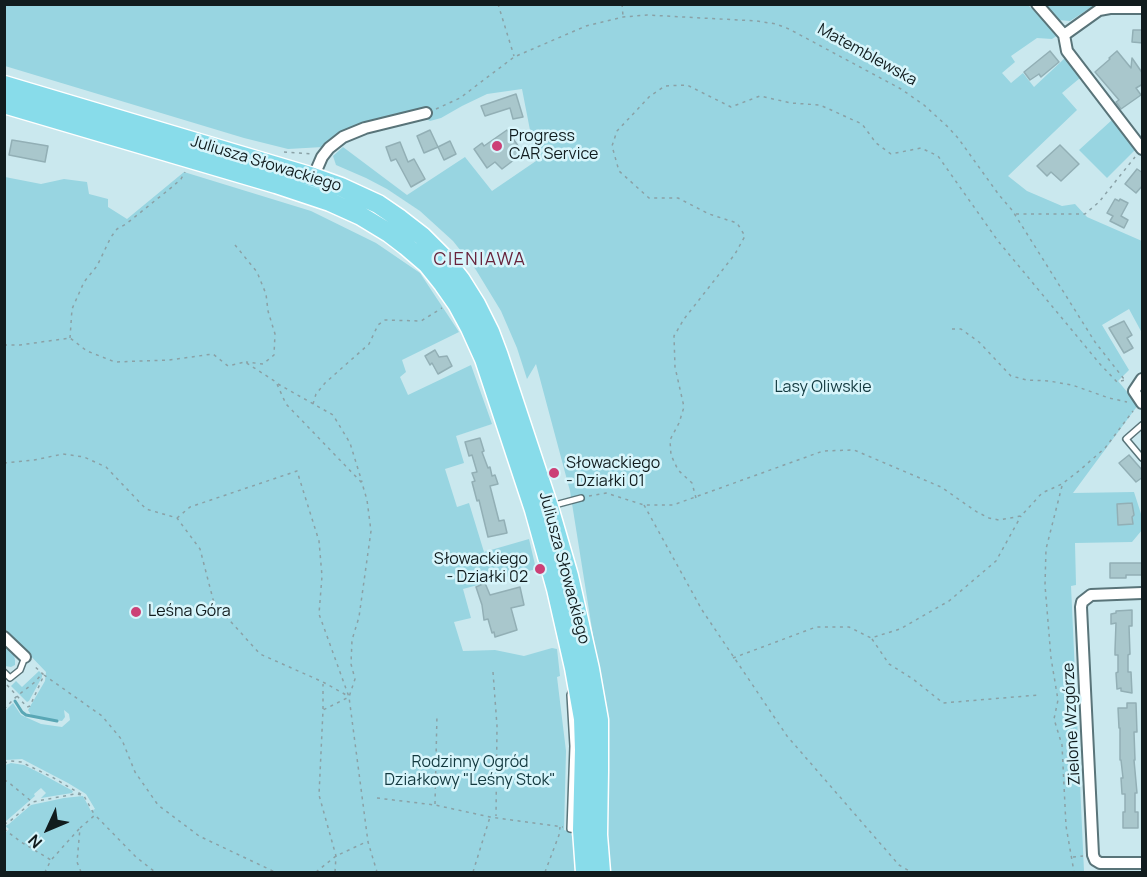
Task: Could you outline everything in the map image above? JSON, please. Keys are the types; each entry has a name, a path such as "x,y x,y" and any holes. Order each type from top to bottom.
{"main road":[{"name":"Juliusza Słowackiego","path":"4,85 310,185 330,202 361,216 389,233 427,264 443,284 457,304 484,359 572,588 590,669 598,720 598,835 601,873"},
{"name":"Juliusza Słowackiego","path":"4,104 310,185"},
{"name":"Juliusza Słowackiego","path":"542,509 556,589 581,701 584,738 576,829 585,873"}],"street":[{"path":"1037,4 1064,35 1067,51 1143,149"},
{"path":"1064,35 1099,10 1109,6 1143,8"},
{"path":"310,185 322,157 343,137 365,128 426,113"},
{"path":"1141,402 1134,391 1143,379"},
{"name":"Zielone Wzgórze","path":"1143,593 1091,595 1082,602 1081,607 1093,855 1100,863 1143,863"},
{"path":"4,637 25,657"}],"lane":[{"path":"1143,425 1126,439 1143,458"},
{"path":"542,509 581,498"},
{"path":"4,672 10,678 20,670 25,657"}],"path":[{"path":"498,4 514,57"},
{"path":"622,4 623,17"},
{"name":"Matemblewska","path":"426,113 460,98 514,57 586,26 623,17 647,15 776,24 901,89 936,115 958,138 1015,214 1095,342 1125,380 1117,382 1100,364 998,241 938,156 921,148 891,154 876,143 862,124 820,105 791,103 760,96 731,107 687,85 665,86 650,96 617,131 612,146 619,171 650,198 678,198 709,214 737,223 745,236 735,254 684,319 674,336 675,367 684,407 670,440 671,455 678,470 692,483 696,498"},
{"path":"281,152 315,154 322,157"},
{"path":"1015,214 1085,214 1099,202 1131,160"},
{"path":"70,338 72,309 84,282 97,266 111,237 117,229 172,187 187,169"},
{"path":"4,345 70,338 87,351 115,362 169,360 213,354 228,366 245,362 262,364 274,355 275,334 266,294 257,272 235,245"},
{"path":"313,404 316,394 325,383 369,344 378,325 385,320 421,321 448,304"},
{"path":"952,329 961,329 979,342 1011,376 1072,385 1125,402 1141,402"},
{"path":"245,362 333,415 350,443 367,500 371,531 359,617 352,640 351,664 355,679 349,697 323,710"},
{"path":"276,382 286,404 362,483"},
{"path":"872,638 900,629 949,601 996,561 1022,516 1042,493 1062,484 1104,448 1141,402"},
{"path":"581,498 606,493 644,505 673,505 823,451 854,450 941,487 988,518 999,520 1022,516"},
{"path":"4,463 63,454 84,457 106,466 146,509 177,518 200,549 214,603 260,654 323,682 349,697"},
{"path":"177,518 190,507 297,471 319,541 322,576 319,614 349,697 368,842 377,873"},
{"path":"1062,484 1046,549 1045,585 1051,658 1058,700 1054,719 1062,745 1066,825 1074,873"},
{"path":"644,505 702,610 787,735 899,865 911,873"},
{"path":"734,658 816,627 849,627 872,638 889,664 913,679 943,703 1039,695"},
{"path":"25,657 43,674 102,716 122,740 135,772 158,805 199,836 275,873"},
{"path":"493,672 497,726 496,817"},
{"path":"9,688 27,707 30,706 43,674"},
{"path":"4,709 43,674"},
{"path":"323,682 319,795 336,856 335,873"},
{"path":"435,805 437,714"},
{"path":"4,763 21,762 32,766 84,796 95,815 154,873"},
{"path":"4,781 32,802"},
{"path":"4,824 32,802 75,794 84,796"},
{"path":"377,798 435,805 490,817 576,829"},
{"path":"45,873 51,860 95,815"},
{"path":"473,873 490,817"},
{"path":"545,873 560,826"},
{"path":"80,828 77,862 81,873"},
{"path":"4,829 51,860"},
{"path":"316,873 336,856 368,842"}],"green space":[{"name":"Lasy Oliwskie","path":"4,5 1028,5 1058,35 1052,39 1037,38 1011,56 1015,62 1002,73 1011,83 1023,73 1034,87 1065,58 1080,78 1062,93 1077,110 1008,176 1027,191 1062,206 1075,204 1087,217 1142,241 1142,333 1129,309 1102,325 1129,370 1118,381 1138,405 1073,493 1134,492 1142,517 1142,530 1132,542 1075,543 1076,585 1071,586 1084,871 1142,872 607,872 607,723 570,491 536,364 527,379 501,311 476,270 453,241 420,211 387,189 336,165 333,156 343,147 407,195 465,157 492,191 536,161 522,89 487,94 441,118 430,121 416,113 323,147 288,149 244,138 5,66"},
{"path":"1046,5 1095,5 1070,21 1058,20"},
{"path":"1113,119 1136,149 1107,178 1079,150"},
{"name":"Rodzinny Ogród Działkowy \"Leśny Stok\"","path":"184,172 311,211 376,243 420,273 459,332 402,360 406,372 400,377 408,395 471,365 492,424 456,436 464,463 445,469 457,507 469,503 484,552 529,539 536,569 463,589 471,618 454,622 463,651 495,650 524,656 552,648 557,649 560,676 557,677 566,751 564,830 571,832 575,872 5,872 4,832 9,829 5,826 31,805 83,796 91,811 95,809 86,794 68,783 22,759 5,760 5,711 13,703 21,715 41,724 62,727 70,720 69,714 64,710 65,717 62,721 31,715 28,710 45,681 46,672 5,629 5,177 41,184 64,179 87,182 89,194 108,199 108,207 127,219"},
{"path":"4,645 14,655 15,665 11,667 5,666"},
{"path":"39,671 42,677 27,702 11,686 16,681 22,687"},
{"path":"11,763 24,765 73,791 41,798 46,793 41,788 5,822 5,765"}],"building":[{"path":"1133,30 1143,30 1143,43 1132,42"},
{"path":"1050,51 1059,62 1041,77 1039,74 1030,80 1024,72"},
{"path":"1117,51 1131,68 1132,58 1143,74 1143,84 1136,88 1141,95 1121,109 1116,102 1119,100 1095,72"},
{"path":"516,94 523,117 513,119 510,108 485,116 481,106"},
{"path":"430,130 438,147 424,153 417,136"},
{"path":"507,130 523,153 502,169 495,162 487,168 474,149 482,143 484,146"},
{"path":"12,140 48,146 45,162 9,155"},
{"path":"450,141 456,154 444,160 438,147"},
{"path":"400,142 408,162 414,159 425,179 411,187 396,159 391,161 386,147"},
{"path":"1060,145 1079,164 1061,181 1051,172 1047,176 1037,166"},
{"path":"1137,169 1143,173 1143,185 1136,193 1125,184"},
{"path":"1115,199 1128,203 1121,216 1128,220 1124,228 1110,221 1113,216 1107,213"},
{"path":"1124,321 1132,335 1127,338 1133,348 1124,353 1109,328"},
{"path":"435,350 439,357 447,356 452,366 438,374 425,356"},
{"path":"480,438 488,468 490,467 492,476 495,475 498,484 490,486 499,521 504,520 507,533 488,537 472,482 475,481 472,473 477,472 465,442"},
{"path":"1129,455 1143,471 1143,477 1136,482 1119,463"},
{"path":"1132,503 1133,524 1118,525 1117,504"},
{"path":"1110,563 1143,563 1143,575 1110,578"},
{"path":"485,583 490,595 520,587 524,605 511,608 517,630 495,637 494,632 492,633 488,619 484,620 476,587"},
{"path":"1132,610 1132,626 1129,626 1128,672 1131,672 1132,693 1121,691 1121,688 1117,689 1116,623 1111,624 1111,614 1116,611"},
{"path":"1127,703 1136,703 1137,732 1134,732 1134,760 1137,793 1135,793 1135,812 1138,812 1138,828 1123,828 1125,794 1122,794 1118,708 1127,708"}],"waterway":[{"path":"15,701 26,715 57,721"}],"place":[{"name":"Progress CAR Service","path":"497,146"},
{"name":"Słowackiego - Działki 01","path":"554,473"},
{"name":"Słowackiego - Działki 02","path":"540,569"},
{"name":"Leśna Góra","path":"136,612"}],"district":[{"name":"CIENIAWA","path":"480,260"}]}
